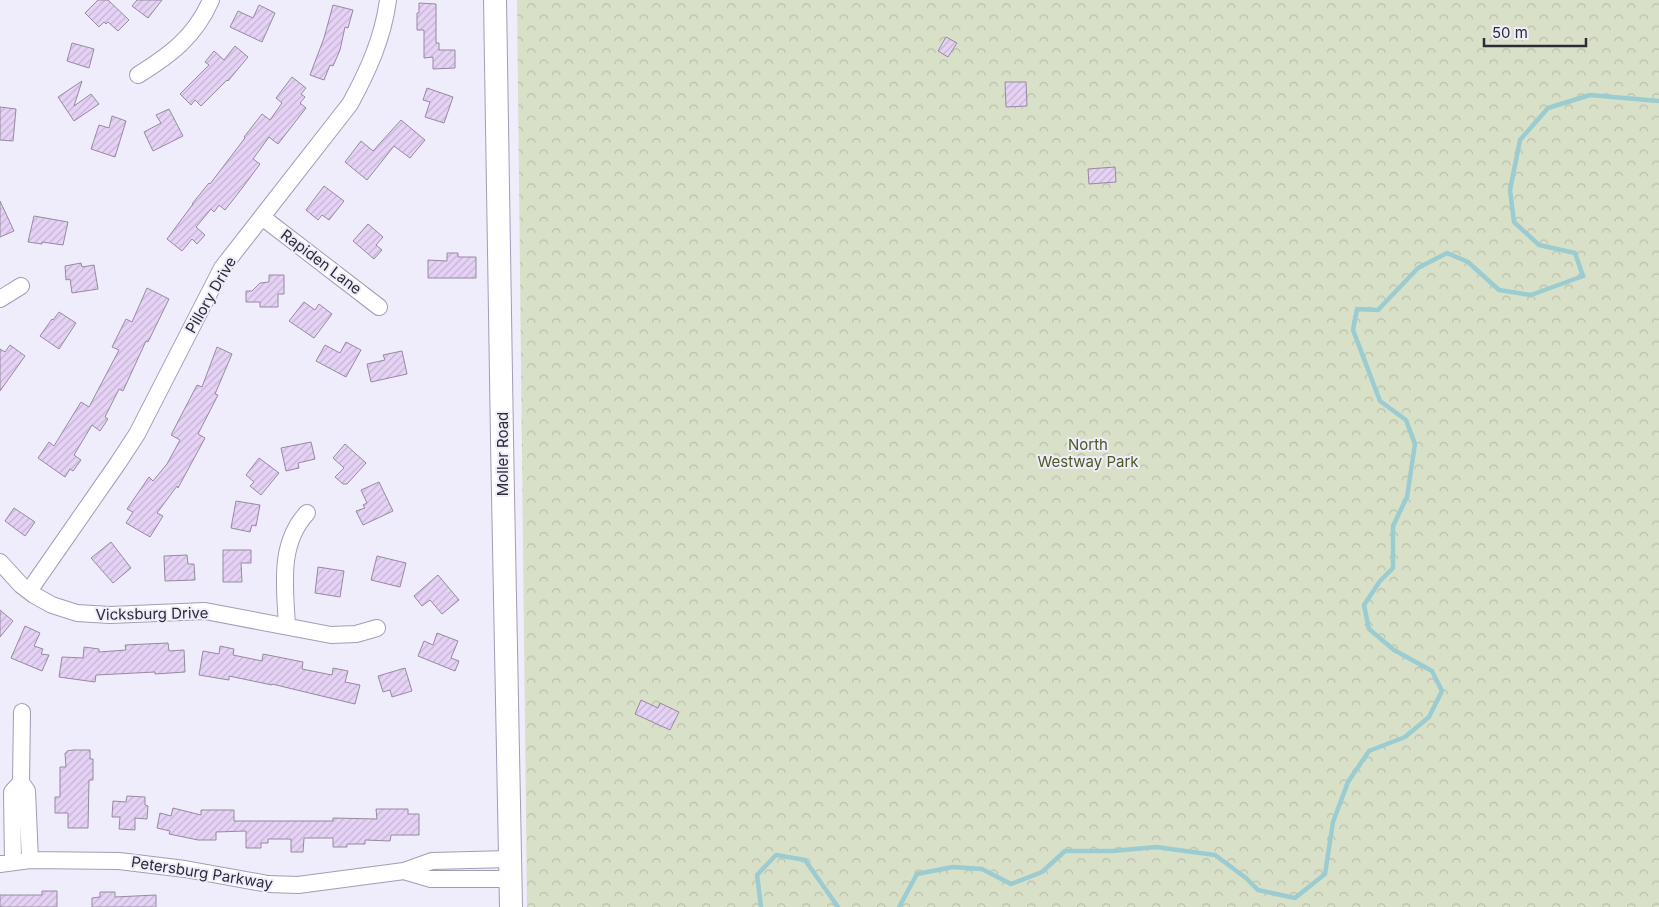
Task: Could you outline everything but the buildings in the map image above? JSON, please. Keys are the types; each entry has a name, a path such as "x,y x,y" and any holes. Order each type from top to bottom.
{"street":[{"path":"138,75 164,59 183,42 211,0"},
{"name":"Pillory Drive","path":"29,591 118,463 141,426 222,268 339,119 357,92 377,46 388,0"},
{"name":"Moller Road","path":"495,0 504,606 511,907"},
{"name":"Rapiden Lane","path":"262,218 379,307"},
{"path":"0,299 21,286"},
{"path":"287,626 286,557 295,530 307,513"},
{"name":"Vicksburg Drive","path":"0,562 29,591 52,605 77,613 90,615 205,611 331,635 350,635 378,628"},
{"path":"22,712 21,782 27,791 30,860"},
{"path":"6,863 12,792 21,782"},
{"name":"Petersburg Parkway","path":"6,863 30,860 93,860 136,863 280,885 309,884 404,871 431,879 510,869"}],"green space":[{"name":"North Westway Park","path":"517,0 1659,0 1659,907 527,907"}],"waterway":[{"path":"899,907 917,874 953,867 982,869 1011,884 1042,872 1065,851 1113,851 1156,847 1215,855 1246,878 1258,890 1295,898 1325,874 1333,822 1348,782 1369,751 1405,737 1429,717 1442,691 1432,671 1394,650 1369,629 1364,605 1380,581 1393,568 1393,526 1407,497 1415,444 1406,420 1380,401 1353,330 1357,309 1378,310 1418,268 1447,253 1468,262 1499,290 1531,295 1583,276 1575,253 1539,245 1514,222 1510,190 1520,140 1548,108 1590,95 1659,101"},
{"path":"761,907 757,875 776,855 805,860 838,907"}]}
